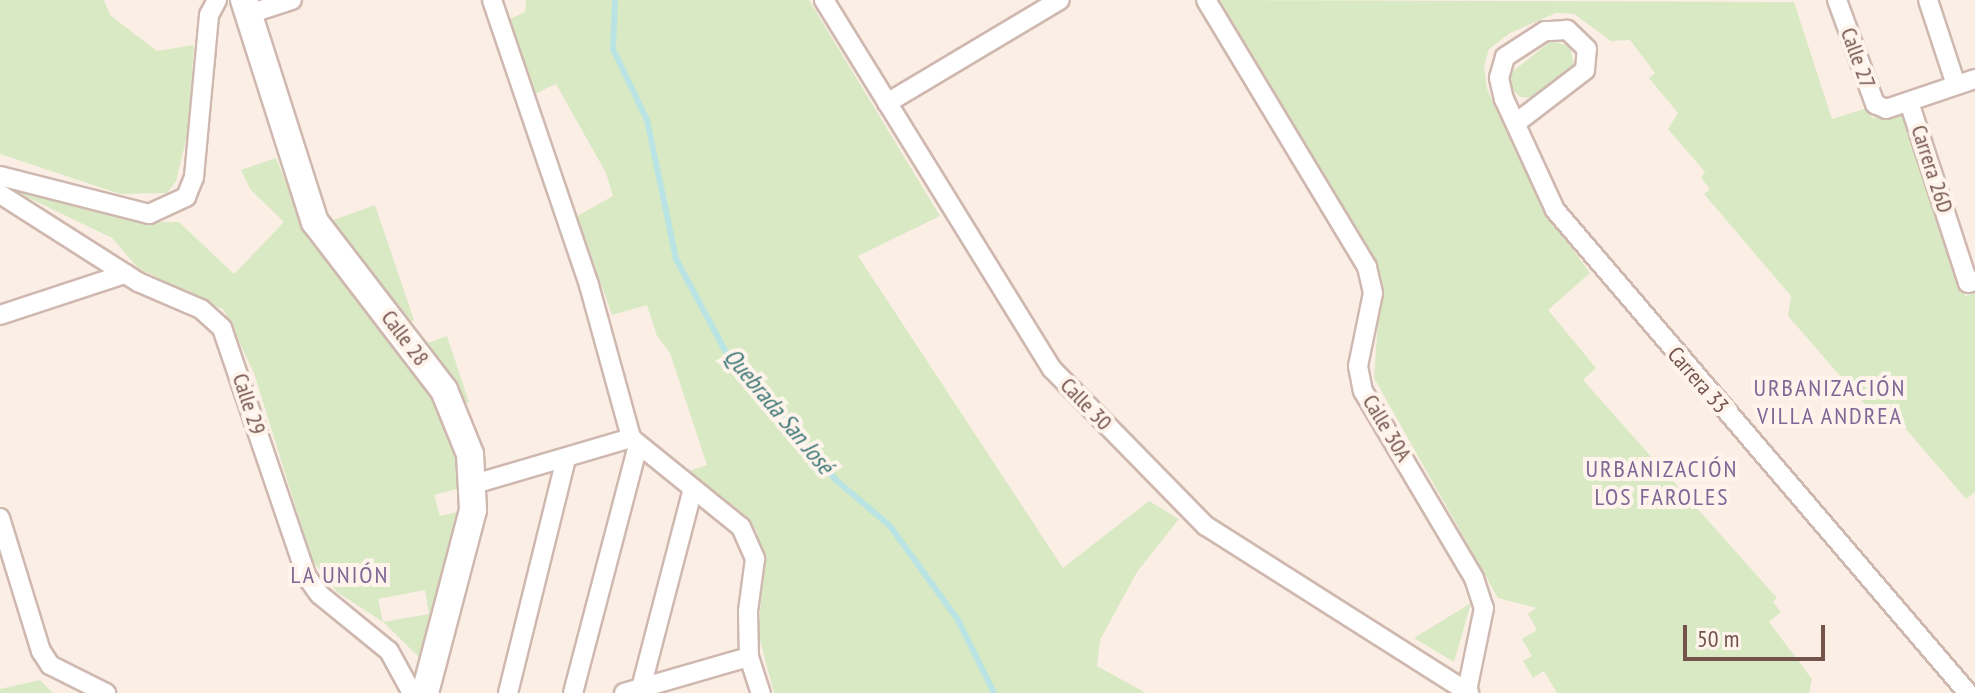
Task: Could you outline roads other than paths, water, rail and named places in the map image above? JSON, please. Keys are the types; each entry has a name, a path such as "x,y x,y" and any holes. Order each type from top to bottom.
{"street":[{"path":"0,176 149,214 186,197 194,177 209,15 217,0"},
{"path":"246,7 292,0"},
{"path":"492,0 589,285 634,442 573,693"},
{"name":"Calle 30","path":"824,0 1052,369 1206,526 1468,692"},
{"path":"887,103 1060,0"},
{"name":"Calle 30A","path":"1206,0 1367,267 1373,293 1358,366 1363,391 1467,566 1484,608 1468,692"},
{"name":"Calle 27","path":"1837,0 1875,104 1886,109 1909,102"},
{"path":"1928,0 1956,85"},
{"name":"Calle 28","path":"246,7 315,222 444,390 467,443 474,484 473,510 427,682"},
{"name":"Carrera 33","path":"1516,123 1585,70 1587,49 1567,30 1545,31 1505,57 1499,78 1516,123 1555,210 1968,693"},
{"path":"1909,102 1975,79"},
{"name":"Carrera 26D","path":"1909,102 1972,282"},
{"name":"Calle 29","path":"0,194 125,274 201,309 222,328 307,577 319,594 402,667"},
{"path":"0,315 125,274"},
{"path":"474,484 634,442"},
{"path":"634,442 741,527 755,559 748,611 749,657 761,693"},
{"path":"508,693 566,458"},
{"path":"693,489 632,691 682,685 749,657"},
{"path":"0,518 41,651 50,665 106,693"},
{"path":"402,667 427,682"},
{"path":"402,667 412,693"}],"waterway":[{"name":"Quebrada San José","path":"615,0 613,49 647,120 676,259 727,354 836,480 890,526 958,620 994,693"}],"district":[{"name":"URBANIZACIÓN VILLA ANDREA","path":"1830,402"},
{"name":"URBANIZACIÓN LOS FAROLES","path":"1662,483"},
{"name":"LA UNIÓN","path":"340,575"}]}
